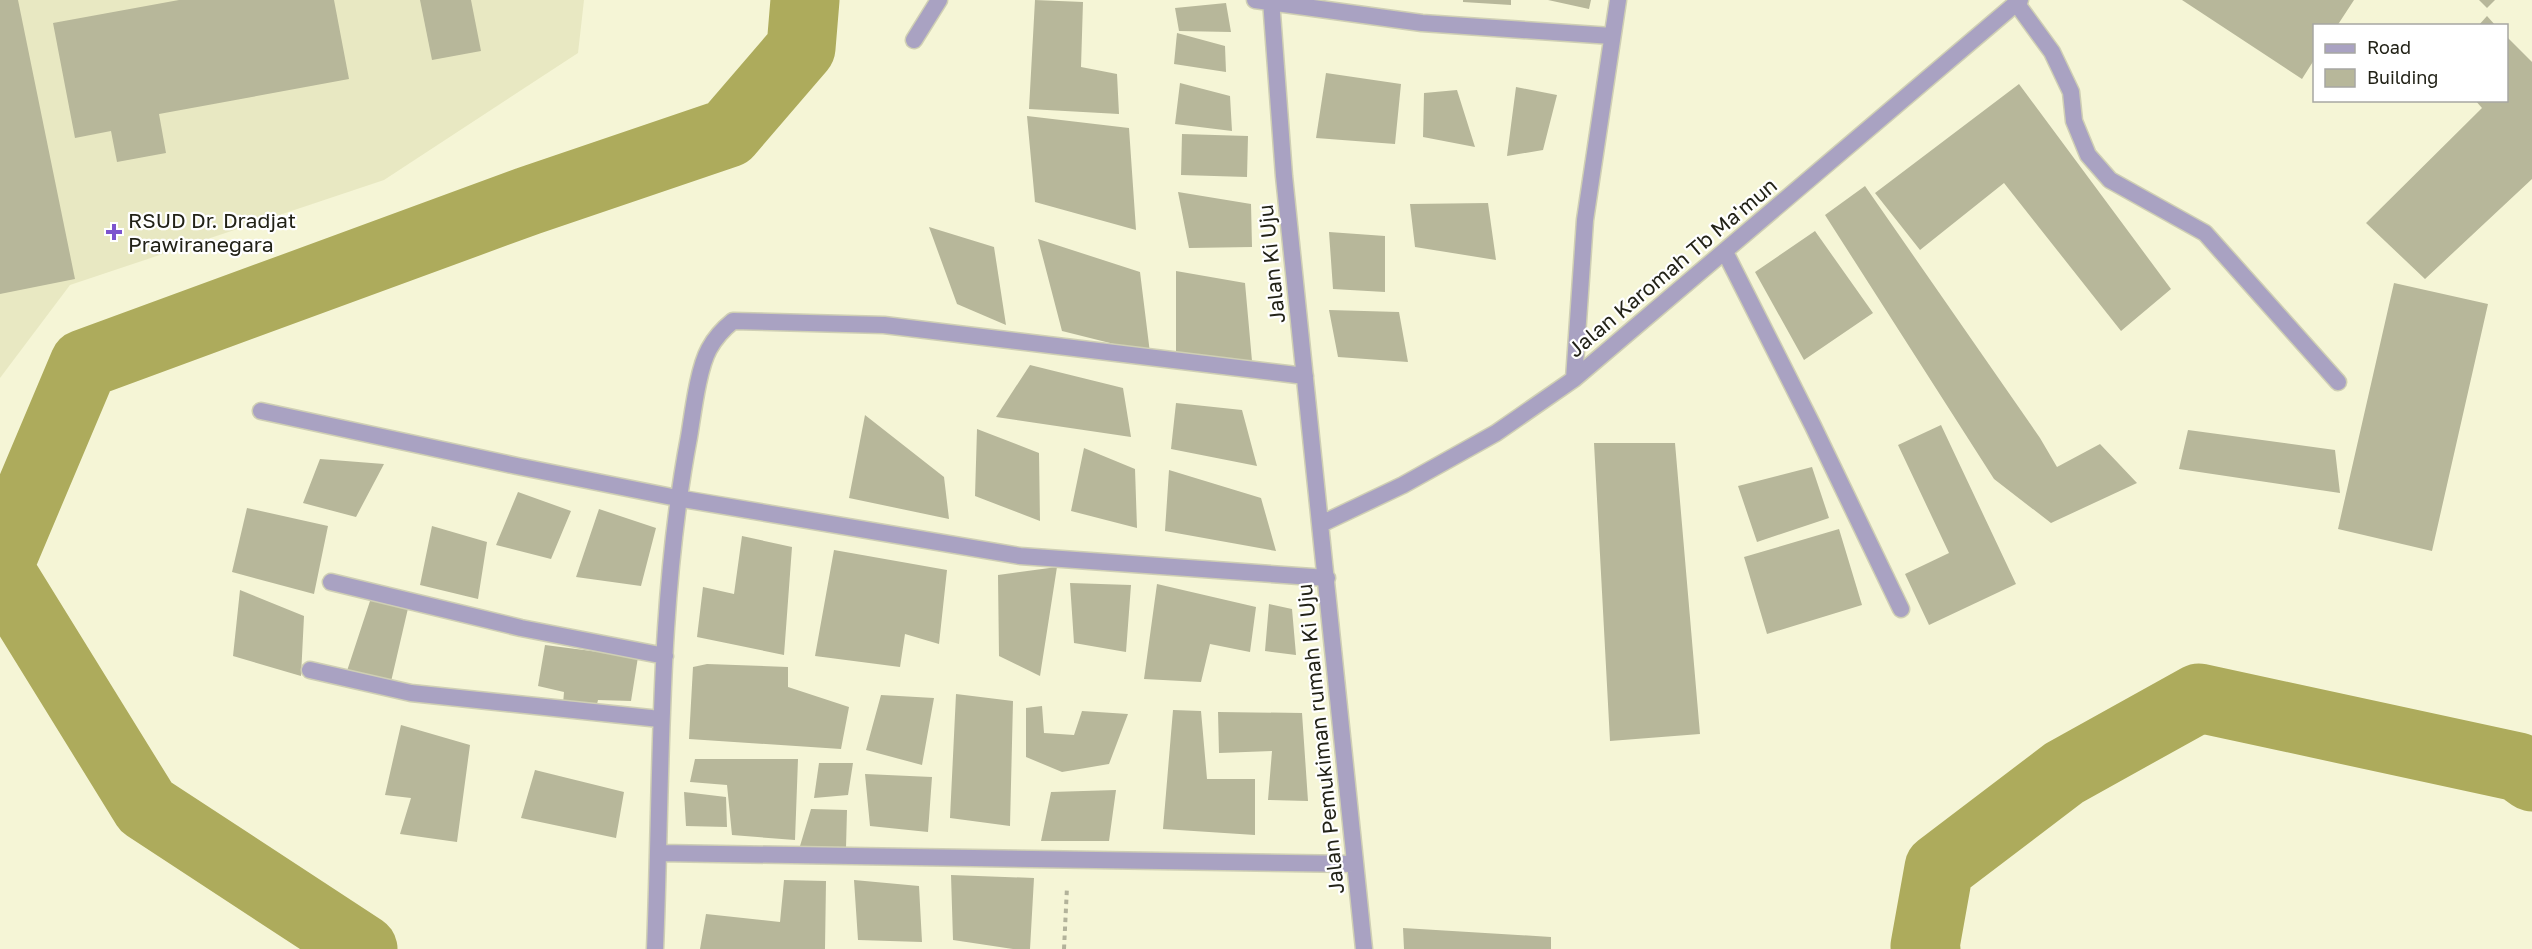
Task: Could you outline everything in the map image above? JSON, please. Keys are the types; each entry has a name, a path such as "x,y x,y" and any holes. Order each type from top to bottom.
{"street":[{"path":"914,40 939,0"},
{"path":"1266,0 1422,23 1612,36"},
{"name":"Jalan Ki Uju","path":"1266,0 1321,524"},
{"path":"1574,379 1585,220 1618,0"},
{"path":"2019,2 2052,52 2071,92 2074,121 2088,155 2110,180 2205,233 2338,382"},
{"name":"Jalan Karomah Tb Ma'mun","path":"1321,524 1403,485 1496,433 1574,379 2019,2"},
{"path":"1725,252 1813,426 1901,609"},
{"path":"655,949 660,853 660,719 677,498 708,350 722,330 733,321 884,325 1305,376"},
{"path":"261,411 677,498 1020,556 1327,578"},
{"name":"Jalan Pemukiman rumah Ki Uju","path":"1321,524 1364,949"},
{"path":"331,582 521,628 665,656"},
{"path":"310,670 411,693 660,719"},
{"path":"660,853 1355,864"}],"path":[{"path":"1064,949 1068,859"}],"shaded area":[{"name":"RSUD Dr. Dradjat Prawiranegara","path":"0,0 584,0 578,53 384,180 70,285 0,378"}],"building":[{"path":"0,0 18,0 75,279 0,294"},
{"path":"179,0 334,0 349,79 159,114 166,153 117,162 111,131 75,138 53,23"},
{"path":"420,0 471,0 481,51 432,60"},
{"path":"1035,0 1083,2 1081,67 1117,74 1119,114 1029,109"},
{"path":"1463,0 1511,0 1511,5 1463,2"},
{"path":"1548,0 1591,0 1589,9"},
{"path":"2182,0 2354,0 2338,24 2313,24 2313,62 2302,79"},
{"path":"2479,0 2495,0 2487,8"},
{"path":"1226,3 1231,32 1179,31 1175,8"},
{"path":"2487,16 2494,24 2480,24"},
{"path":"1177,33 1225,46 1226,72 1174,64"},
{"path":"2508,38 2532,62 2532,179 2425,279 2366,223 2482,108 2477,102 2508,102"},
{"path":"1326,73 1401,84 1395,144 1316,138"},
{"path":"1180,83 1230,96 1232,131 1175,124"},
{"path":"2019,84 2171,289 2121,331 2004,183 1920,250 1875,193"},
{"path":"1516,87 1557,95 1543,150 1507,156"},
{"path":"1457,90 1475,147 1423,137 1424,93"},
{"path":"1027,116 1129,128 1136,230 1035,202"},
{"path":"1182,134 1248,136 1247,177 1181,175"},
{"path":"1865,186 2040,438 2057,467 2100,444 2137,483 2051,523 1994,479 1825,215"},
{"path":"1178,192 1251,204 1252,247 1189,248"},
{"path":"1488,203 1496,260 1415,247 1410,204"},
{"path":"929,227 994,247 1006,325 957,304"},
{"path":"1815,231 1873,313 1804,360 1755,272"},
{"path":"1329,232 1385,236 1385,292 1333,289"},
{"path":"1038,239 1140,272 1150,353 1062,331"},
{"path":"1176,271 1245,283 1252,361 1176,353"},
{"path":"2394,283 2488,304 2432,551 2338,529"},
{"path":"1329,310 1399,312 1408,362 1338,357"},
{"path":"1030,365 1123,388 1131,437 996,417"},
{"path":"1176,403 1242,410 1257,466 1171,449"},
{"path":"865,415 944,477 949,519 849,498"},
{"path":"1941,425 2016,584 1929,625 1905,574 1949,553 1898,445"},
{"path":"977,429 1039,453 1040,521 975,496"},
{"path":"2188,430 2335,450 2340,493 2179,469"},
{"path":"1594,443 1675,443 1700,734 1610,741"},
{"path":"1084,448 1135,469 1137,528 1071,511"},
{"path":"320,459 384,464 356,517 303,503"},
{"path":"1812,467 1829,518 1757,542 1738,486"},
{"path":"1169,470 1261,498 1276,551 1165,531"},
{"path":"518,492 571,511 551,559 496,545"},
{"path":"247,508 328,526 314,594 232,572"},
{"path":"599,509 656,528 641,586 576,577"},
{"path":"432,526 487,542 478,599 420,585"},
{"path":"1839,529 1862,605 1767,634 1744,557"},
{"path":"742,536 792,547 784,655 697,637 703,587 734,594"},
{"path":"834,550 947,570 939,644 905,634 900,667 815,656"},
{"path":"1057,567 1040,676 999,656 998,575"},
{"path":"1070,583 1131,585 1126,652 1074,643"},
{"path":"1157,584 1256,607 1250,652 1210,644 1201,682 1144,679"},
{"path":"240,590 304,616 301,676 233,656"},
{"path":"371,598 409,604 390,686 346,674"},
{"path":"1269,604 1292,609 1296,655 1265,651"},
{"path":"545,645 638,657 631,701 598,700 596,708 563,704 564,692 538,686"},
{"path":"707,664 788,667 788,687 849,707 841,749 689,739 693,667"},
{"path":"956,694 1013,701 1010,826 950,818"},
{"path":"881,695 934,698 922,765 866,750"},
{"path":"1042,706 1044,733 1074,735 1082,711 1128,714 1109,764 1062,772 1026,757 1026,708"},
{"path":"1173,710 1201,711 1207,779 1255,779 1255,835 1163,829"},
{"path":"1218,712 1302,713 1308,801 1268,800 1272,751 1219,753"},
{"path":"401,725 470,745 457,842 400,834 411,798 385,795"},
{"path":"695,759 798,759 795,840 732,835 727,785 690,782"},
{"path":"819,763 853,763 848,795 814,798"},
{"path":"535,770 624,792 616,838 521,818"},
{"path":"865,774 932,777 928,832 870,826"},
{"path":"1116,790 1109,841 1041,841 1051,792"},
{"path":"684,792 726,797 727,827 686,826"},
{"path":"811,809 847,810 846,848 800,846"},
{"path":"951,875 1034,878 1030,949 1013,949 953,940"},
{"path":"784,880 826,881 825,949 700,949 706,914 780,922"},
{"path":"854,880 919,886 922,942 858,940"},
{"path":"1403,928 1551,937 1551,949 1404,949"}],"waterway":[{"path":"0,563 84,364 528,201 728,133 801,48 805,0"},
{"path":"0,571 146,807 363,949"},
{"path":"1926,949 1939,868 2064,773 2199,698 2518,767 2532,777"}],"place":[{"name":"RSUD Dr. Dradjat Prawiranegara","path":"114,232"}]}
